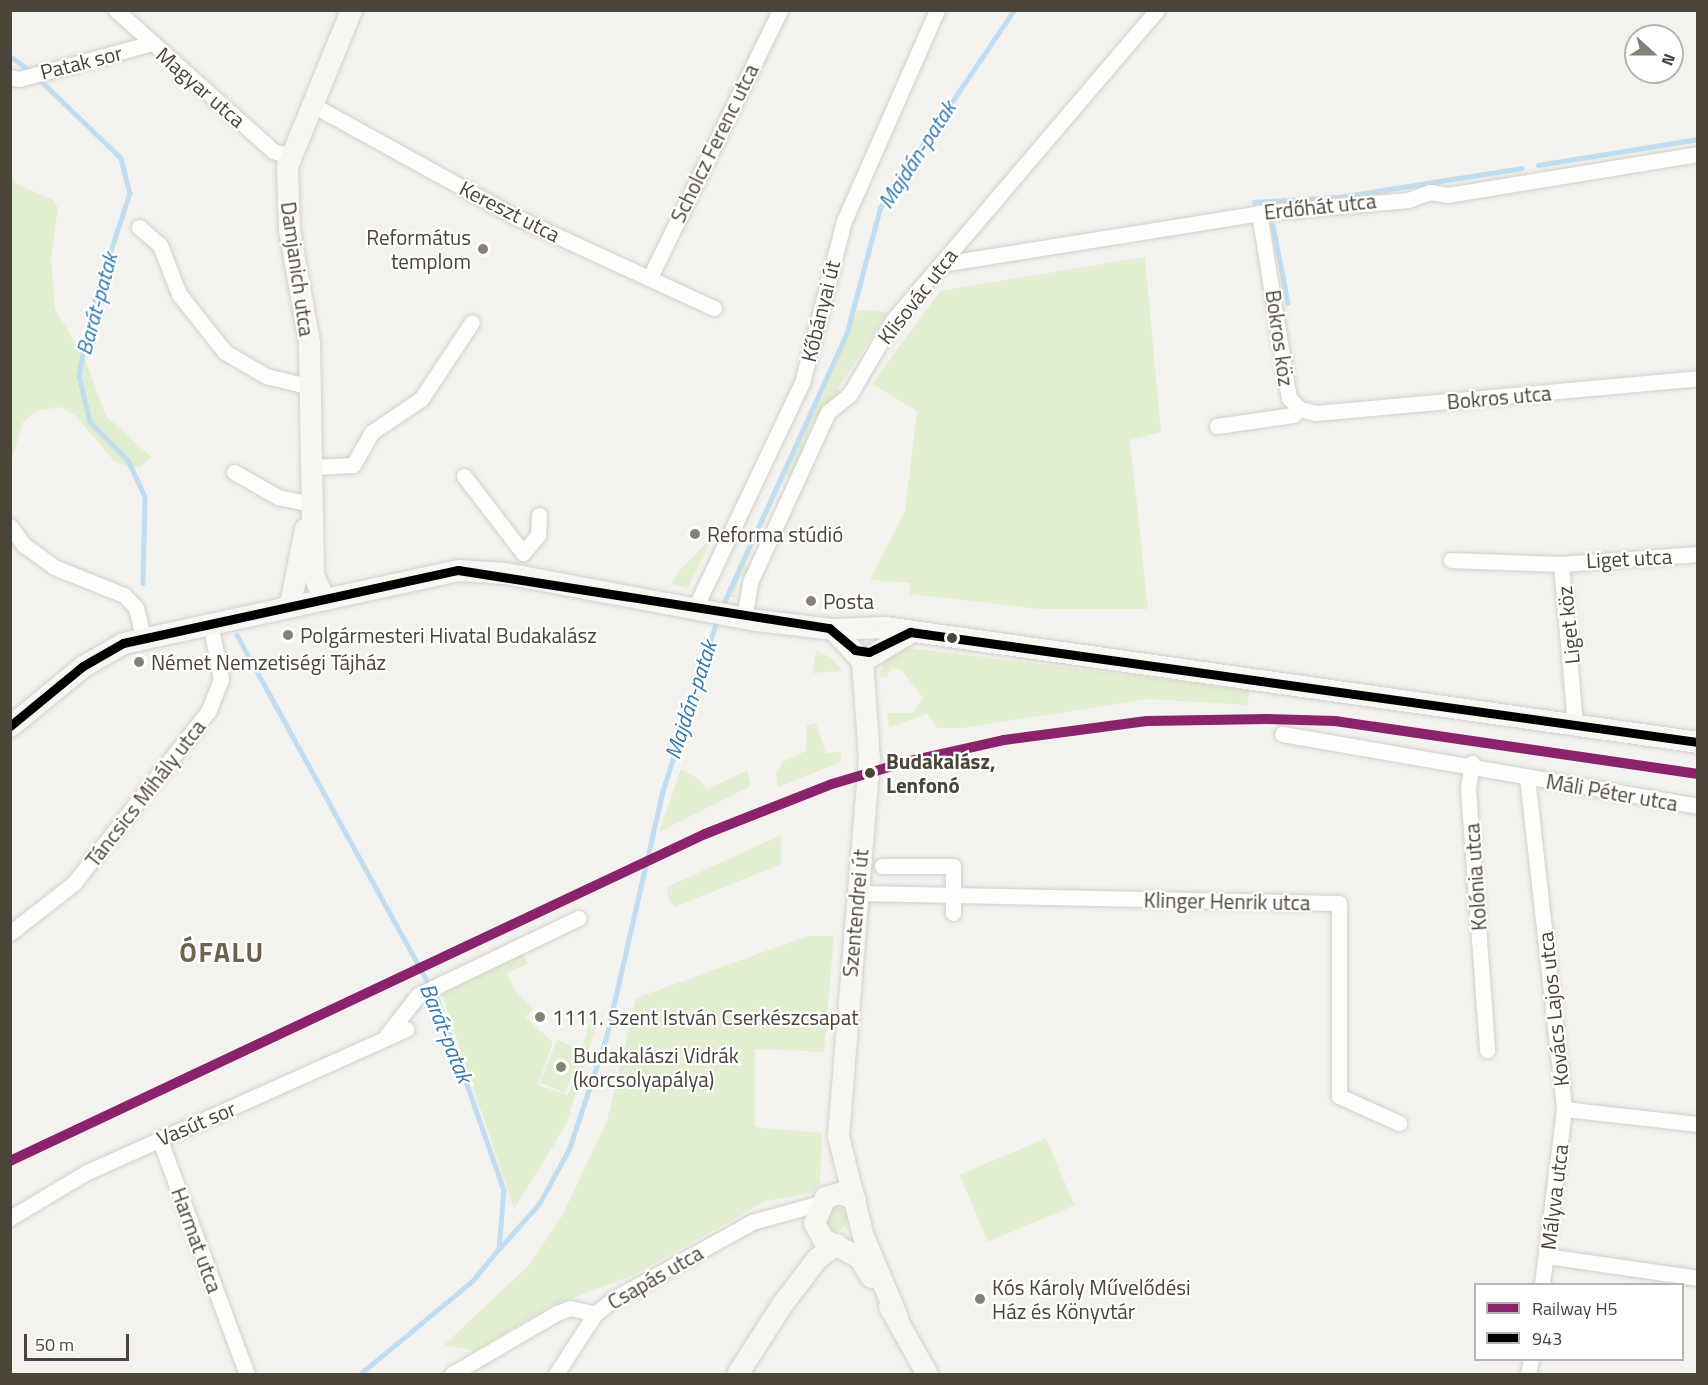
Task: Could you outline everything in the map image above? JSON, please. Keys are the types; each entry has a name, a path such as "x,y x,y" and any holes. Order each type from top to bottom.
{"main road":[{"name":"Damjanich utca","path":"311,504 313,467 309,342 289,230 289,156 351,10"},
{"path":"311,504 313,574 324,599"},
{"path":"290,604 311,504"},
{"path":"10,726 98,655 143,637 290,604 324,599 436,572 518,576 738,617 833,629 910,632 1698,742"},
{"path":"833,629 864,654"},
{"path":"864,654 867,630"},
{"path":"864,654 910,632"},
{"name":"Szentendrei út","path":"864,654 869,763 856,893 837,1136 862,1223 897,1317"},
{"path":"782,1304 819,1213 837,1136"},
{"path":"819,1213 839,1193 855,1199"},
{"path":"819,1213 839,1244 859,1257 897,1317 927,1374"},
{"path":"736,1374 782,1304 817,1258 839,1244 862,1223"}],"street":[{"name":"Magyar utca","path":"116,10 273,151 289,156"},
{"name":"Scholcz Ferenc utca","path":"650,277 780,10"},
{"name":"Kőbányai út","path":"701,609 802,383 844,221 937,10"},
{"name":"Klisovác utca","path":"738,617 751,580 802,475 805,451 828,412 850,394 889,326 1157,10"},
{"name":"Patak sor","path":"15,78 40,69 152,43"},
{"name":"Kereszt utca","path":"311,104 516,217 714,308"},
{"name":"Erdőhát utca","path":"942,264 1259,213 1408,200 1430,192 1448,195 1698,154"},
{"name":"Bokros köz","path":"1217,426 1293,415 1300,408 1289,398 1259,213"},
{"path":"139,227 160,245 179,294 225,351 266,376 311,387"},
{"path":"313,467 353,465 372,432 421,399 472,322"},
{"name":"Bokros utca","path":"1300,408 1316,413 1698,378"},
{"path":"234,472 278,497 311,504"},
{"path":"464,476 523,553"},
{"path":"518,576 523,553 538,535 539,515"},
{"path":"10,526 24,545 54,567 124,595 136,608 143,637"},
{"name":"Liget utca","path":"1561,564 1698,554"},
{"name":"Liget köz","path":"1451,560 1561,564 1575,725"},
{"name":"Táncsics Mihály utca","path":"10,933 74,883 216,698 221,679 210,622"},
{"path":"1282,734 1472,762 1527,777"},
{"name":"Kolónia utca","path":"1472,762 1468,789 1488,1050"},
{"name":"Máli Péter utca","path":"1527,777 1698,806"},
{"name":"Kovács Lajos utca","path":"1527,777 1564,1109 1698,1124"},
{"path":"882,866 953,866 953,913"},
{"name":"Klinger Henrik utca","path":"856,893 1339,903 1339,1096 1399,1123"},
{"name":"Vasút sor","path":"386,1036 431,989 579,918"},
{"name":"Vasút sor","path":"10,1218 87,1172 386,1036 407,1029"},
{"name":"Mályva utca","path":"1542,1283 1564,1109"},
{"name":"Harmat utca","path":"159,1138 247,1374"},
{"name":"Csapás utca","path":"556,1374 595,1314 752,1222 782,1212 819,1213"},
{"path":"1546,1256 1698,1278"},
{"path":"452,1374 557,1313 570,1308 595,1314"}],"green space":[{"path":"10,172 15,183 53,200 58,208 51,258 55,309 85,359 106,416 151,457 139,468 115,462 75,415 60,407 36,411 23,422 11,462"},
{"path":"1145,257 1161,432 1130,440 1148,609 1040,609 910,594 909,583 870,580 905,511 917,411 872,384 940,291"},
{"path":"858,310 888,312 837,390 842,393 823,407 809,431 793,478 783,474 741,563 750,568 746,578 740,576 734,595 740,597 727,597 739,563"},
{"path":"714,535 688,588 671,584 679,571"},
{"path":"909,648 1249,690 1249,695 1247,705 1149,699 962,728 938,728 927,714 889,728 887,713 913,713 923,698 902,670 890,668 887,678 879,675 887,656"},
{"path":"816,651 832,658 843,671 812,673"},
{"path":"816,723 826,753 841,752 841,762 778,787 776,773 783,761 806,751 807,725"},
{"path":"681,769 700,780 706,790 747,770 751,786 659,832"},
{"path":"781,835 781,864 675,907 668,899 667,887"},
{"path":"808,936 834,936 824,1052 755,1049 755,1127 822,1133 820,1184 810,1193 766,1201 630,1277 550,1306 475,1351 444,1345 530,1264 562,1216 607,1121 636,998"},
{"path":"523,954 528,964 507,973 516,992 532,1009 526,1018 553,1042 538,1085 568,1095 592,1015 599,1016 566,1125 514,1209 442,995"},
{"name":"Budakalászi Vidrák (korcsolyapálya)","path":"557,1040 582,1050 565,1093 540,1083"},
{"path":"1046,1138 1075,1205 988,1242 959,1175"},
{"path":"835,1207 843,1211 847,1219 843,1227 835,1231 827,1227 823,1219 827,1211"}],"waterway":[{"name":"Majdán-patak","path":"721,609 847,332 880,208 1014,10"},
{"name":"Barát-patak","path":"10,56 32,72"},
{"name":"Barát-patak","path":"38,78 121,158 130,193 91,312 79,375 90,422 128,460 145,496 143,583"},
{"path":"1538,165 1698,139"},
{"path":"1254,202 1339,197 1522,168"},
{"path":"1273,225 1288,303"},
{"name":"Majdán-patak","path":"499,1249 539,1204 569,1149 606,1038 662,793 717,620"},
{"name":"Barát-patak","path":"237,635 438,1001 504,1190 499,1249 473,1281 361,1374"}],"rail line":[{"name":"H5","path":"10,1161 705,834 832,784 906,762 1004,740 1147,721 1267,719 1335,721 1698,774"}],"transit line":[{"name":"943","path":"10,726 83,666 123,643 458,570 829,628 855,650 869,652 910,632 1698,742"}],"place":[{"name":"Református templom","path":"483,249"},
{"name":"Reforma stúdió","path":"695,534"},
{"name":"Posta","path":"811,601"},
{"name":"Polgármesteri Hivatal Budakalász","path":"288,635"},
{"name":"Német Nemzetiségi Tájház","path":"139,662"},
{"name":"Budakalász, Lenfonó","path":"870,773"},
{"name":"1111. Szent István Cserkészcsapat","path":"540,1017"},
{"name":"Budakalászi Vidrák (korcsolyapálya)","path":"561,1067"},
{"name":"Kós Károly Művelődési Ház és Könyvtár","path":"980,1299"}],"district":[{"name":"ÓFALU","path":"222,952"}]}
